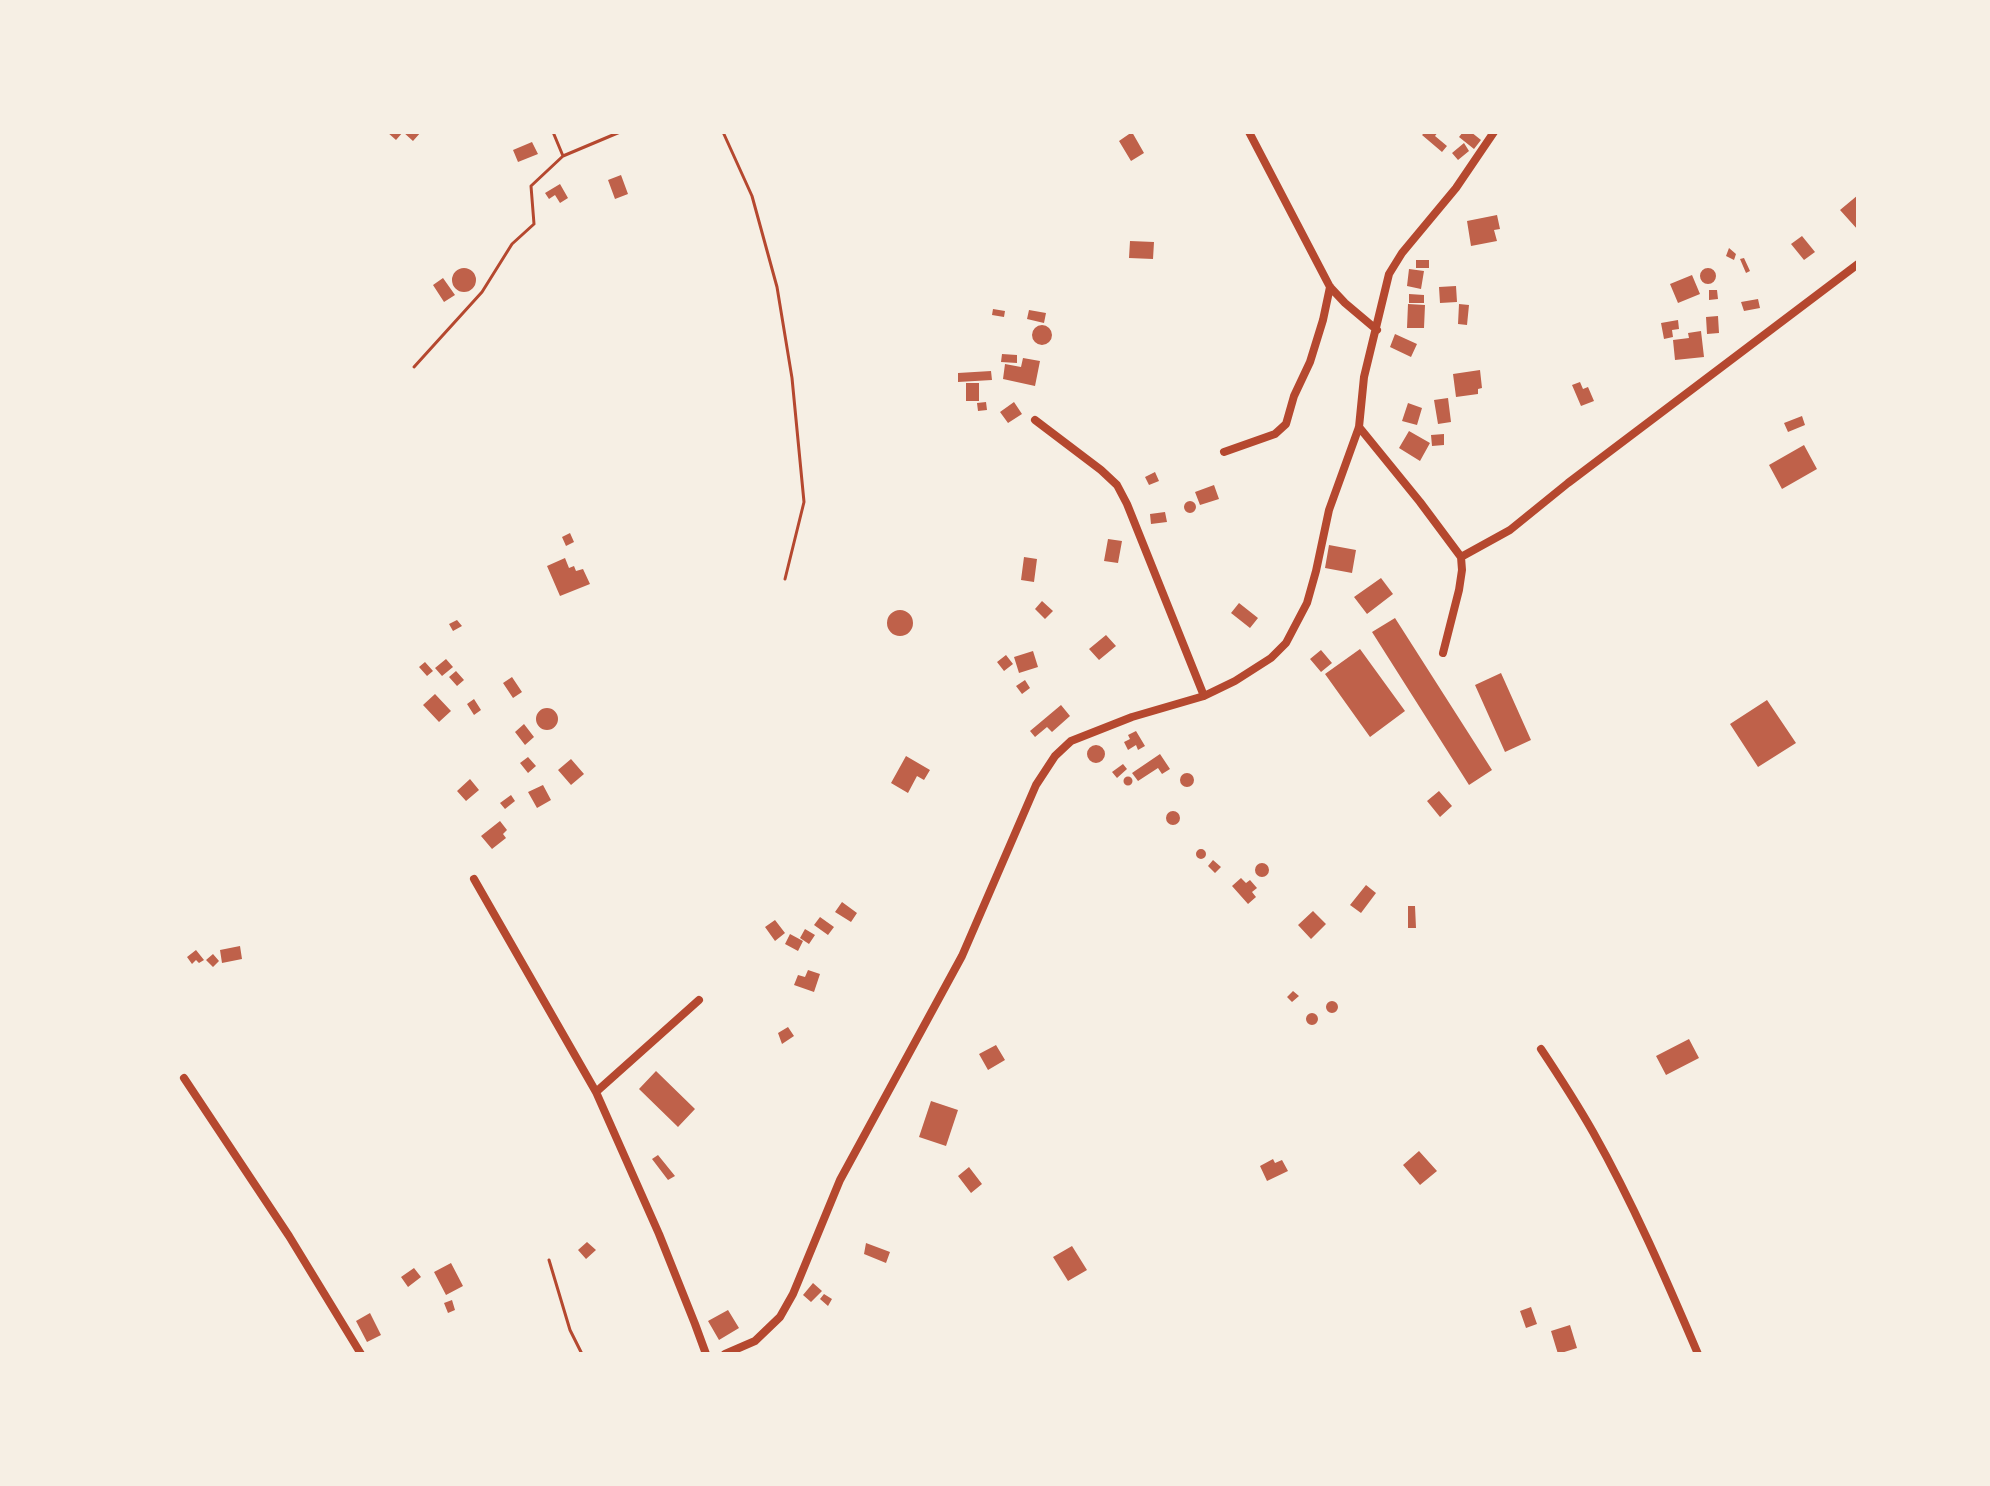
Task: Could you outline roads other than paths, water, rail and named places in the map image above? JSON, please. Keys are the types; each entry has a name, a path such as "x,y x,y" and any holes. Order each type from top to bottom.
{"street":[{"path":"1249,132 1330,287 1377,330"},
{"path":"725,1354 755,1341 780,1317 793,1294 840,1180 962,956 1036,785 1055,756 1071,741 1083,736 1132,717 1204,696 1235,681 1271,658 1286,643 1307,603 1329,510 1359,427 1364,377 1389,274 1402,253 1456,188 1494,132"},
{"path":"1461,557 1510,530 1858,264"},
{"path":"1224,452 1275,434 1286,424 1294,396 1310,362 1330,287"},
{"path":"1035,420 1117,485 1204,696"},
{"path":"1359,427 1461,557 1459,590 1443,653"},
{"path":"474,879 596,1092 659,1234 706,1354"},
{"path":"596,1092 699,1000"},
{"path":"1541,1049 1611,1166 1698,1354"},
{"path":"184,1078 289,1236 361,1354"}]}
